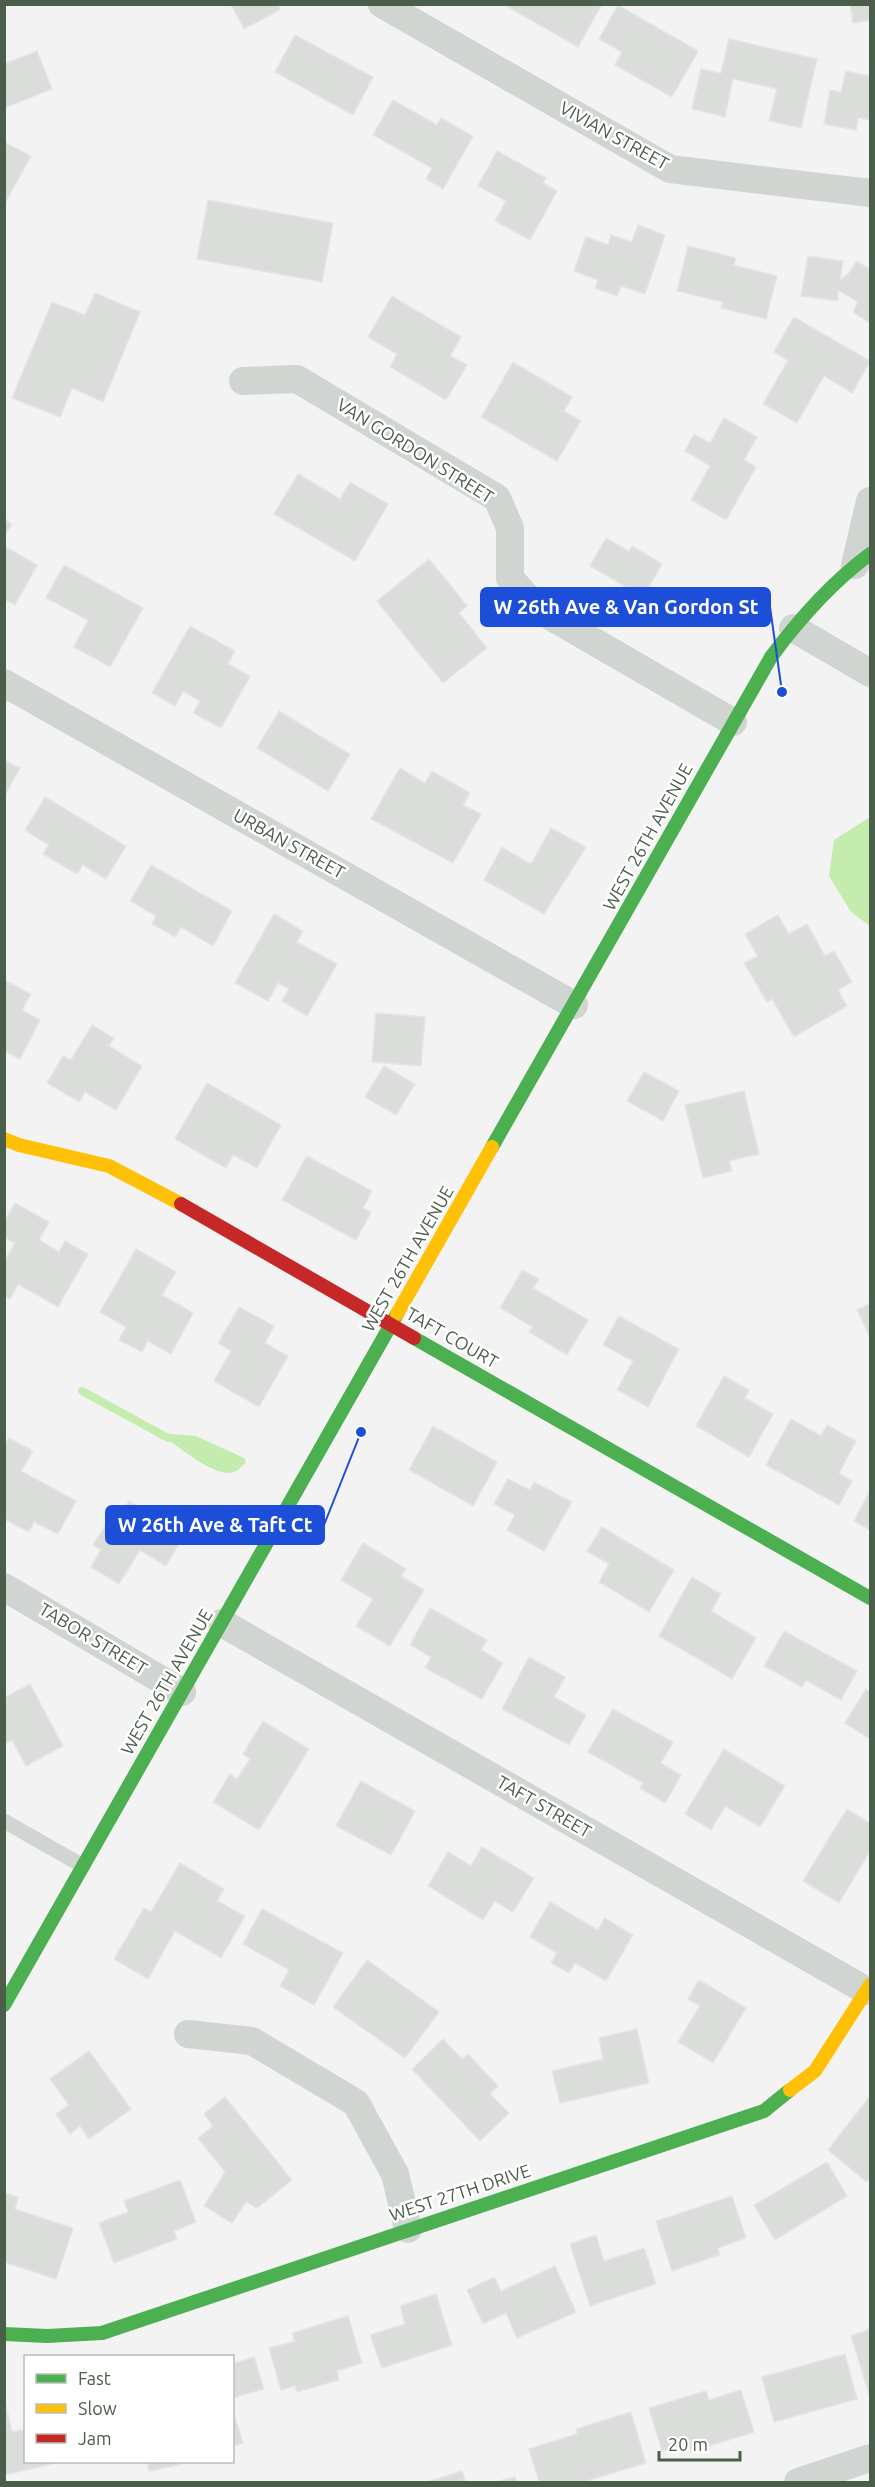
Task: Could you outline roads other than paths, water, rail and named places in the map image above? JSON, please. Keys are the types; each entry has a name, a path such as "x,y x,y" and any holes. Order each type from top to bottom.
{"street":[{"name":"VIVIAN STREET","path":"382,4 670,169 870,193"},
{"name":"VAN GORDON STREET","path":"243,381 297,380 497,498 510,528 510,578 536,608 733,723"},
{"path":"863,559 870,501"},
{"name":"WEST 26TH AVENUE","path":"4,2004 771,657 793,628 835,582 863,559"},
{"path":"793,628 870,673"},
{"name":"URBAN STREET","path":"4,683 574,1005"},
{"name":"TAFT COURT","path":"4,1139 19,1145 109,1166 177,1202 870,1598"},
{"name":"TABOR STREET","path":"4,1587 182,1692"},
{"name":"TAFT STREET","path":"222,1623 869,1988"},
{"name":"WEST 27TH DRIVE","path":"4,2334 47,2336 102,2333 764,2111 815,2071 869,1988"},
{"path":"188,2034 252,2041 356,2103 395,2174 408,2229"},
{"path":"798,2482 870,2458"}],"lane":[{"path":"4,1821 83,1866"},
{"path":"4,1968 21,1976"}],"waterway":[{"path":"82,1391 168,1438"}],"place":[{"name":"W 26th Ave & Van Gordon St","path":"782,692"},
{"name":"W 26th Ave & Taft Ct","path":"361,1432"}]}
